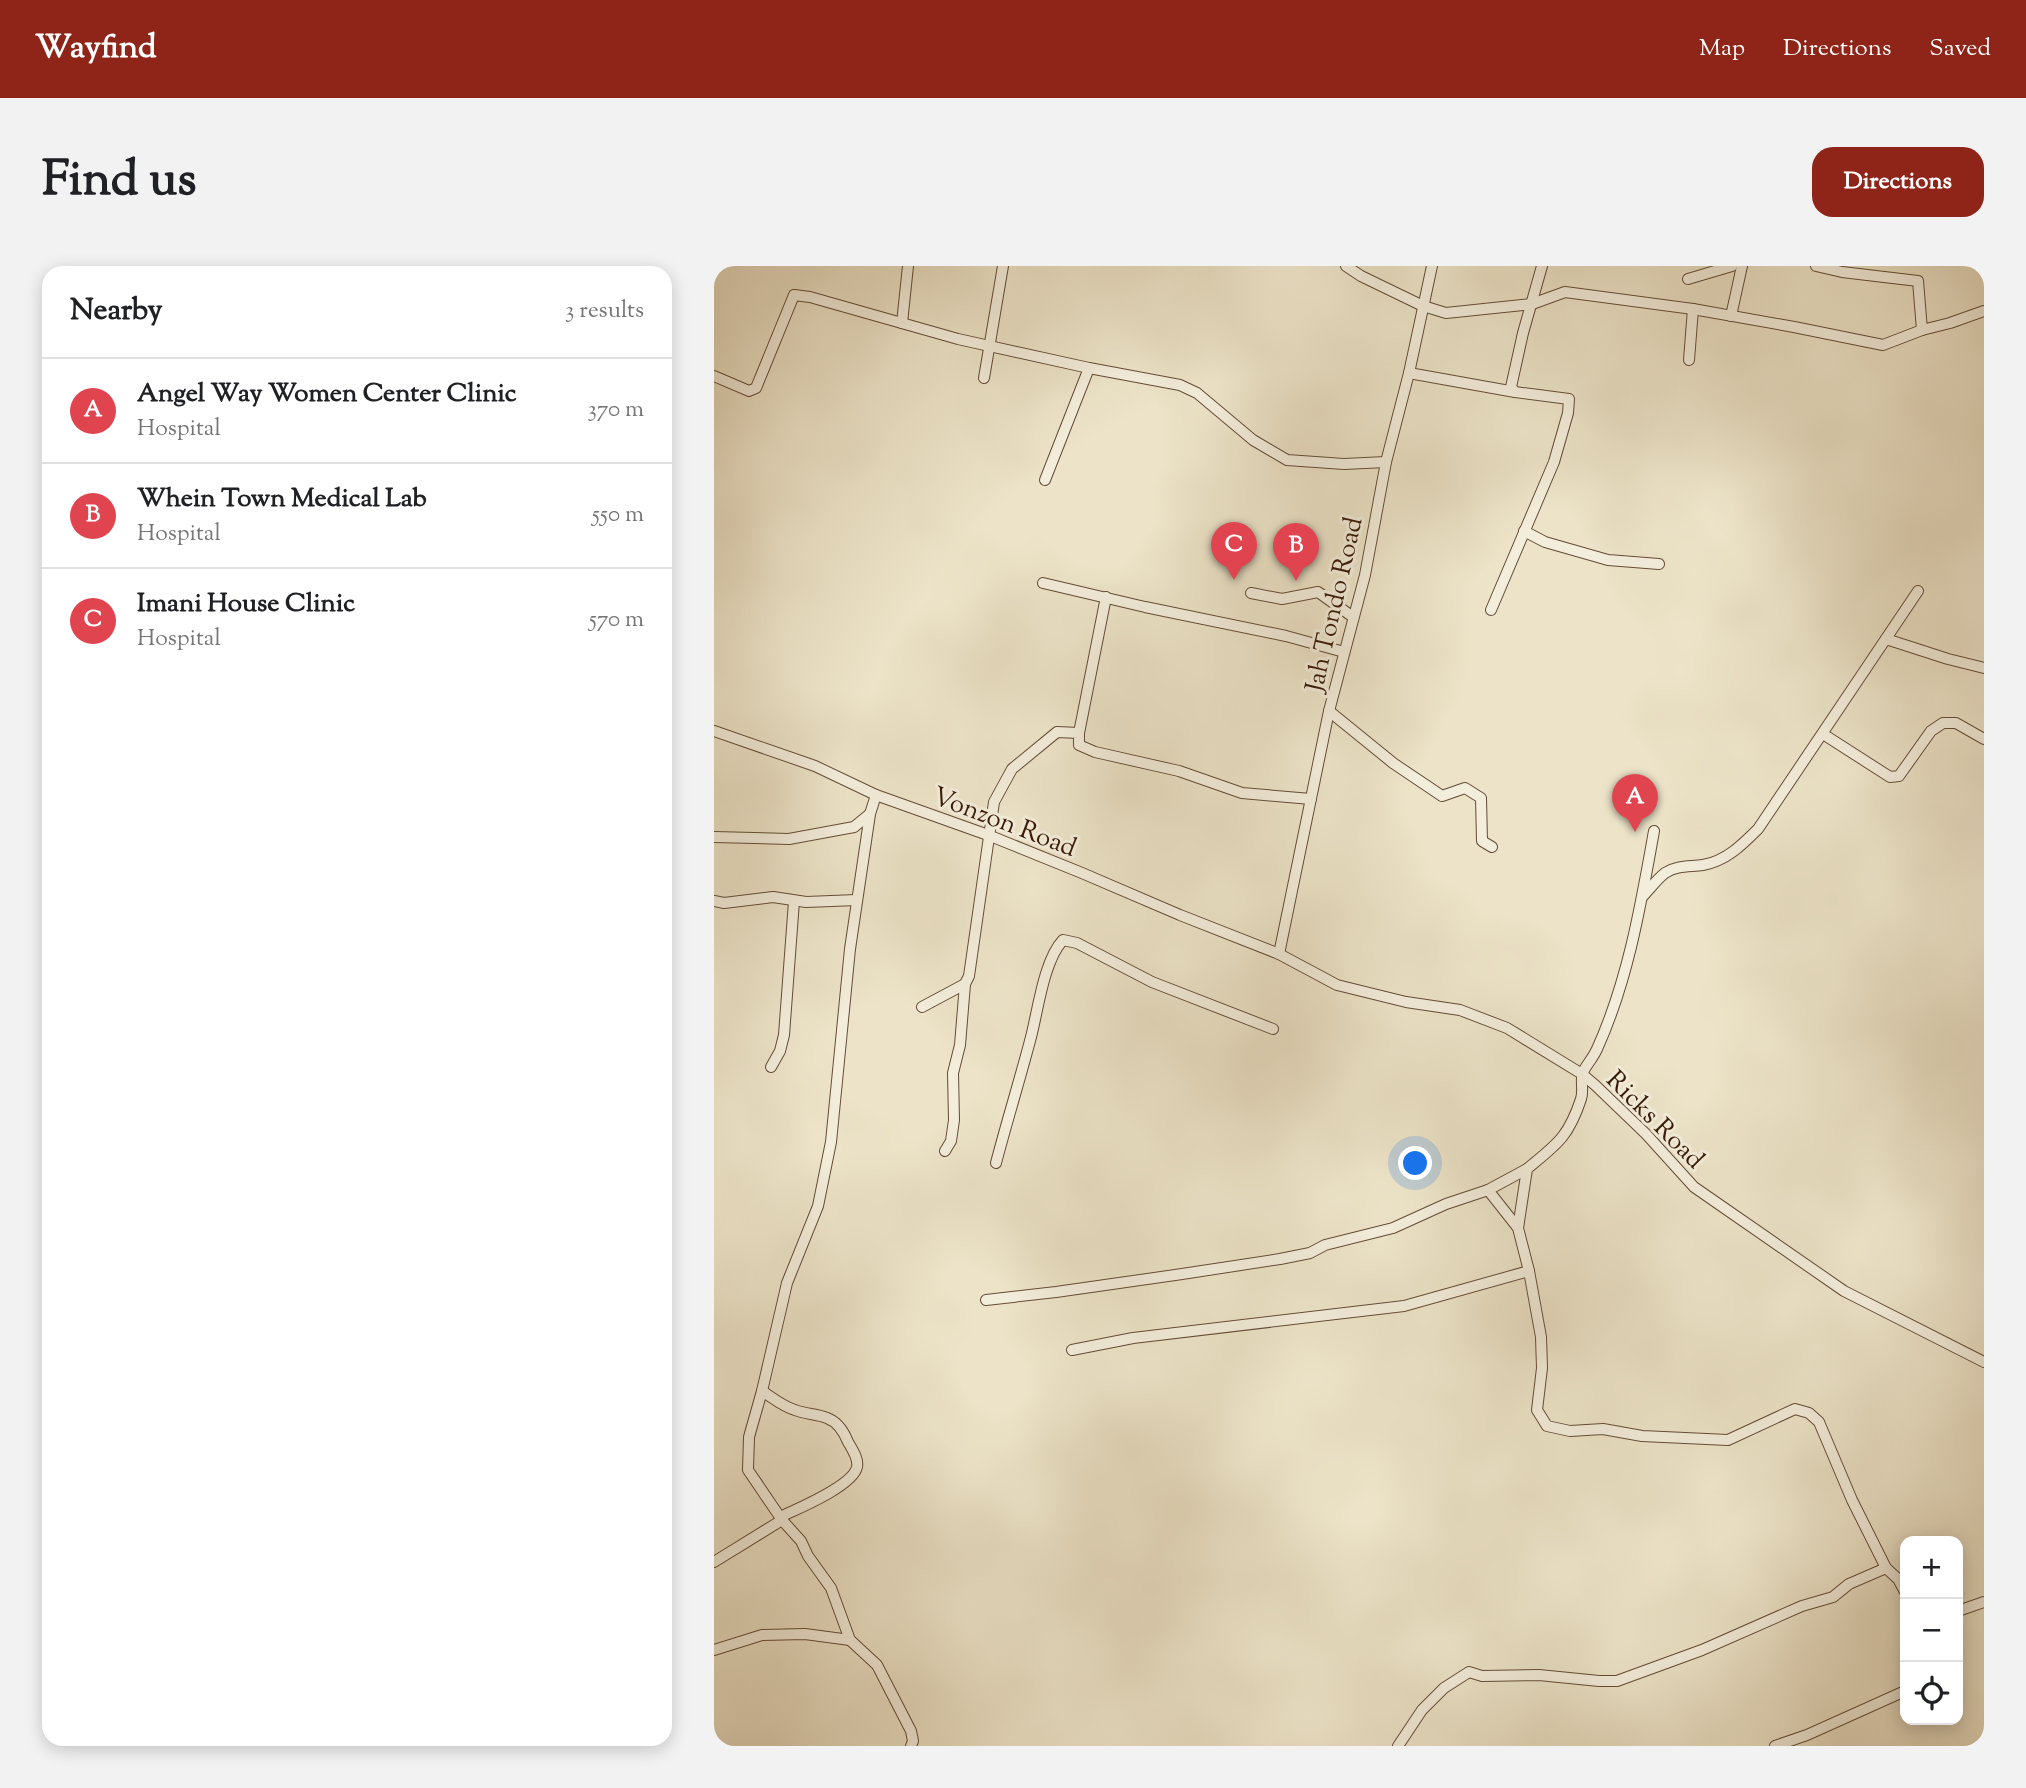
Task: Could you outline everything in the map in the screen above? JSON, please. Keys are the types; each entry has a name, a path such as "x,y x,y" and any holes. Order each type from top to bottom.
{"street":[{"path":"902,323 908,266"},
{"path":"984,378 1003,266"},
{"path":"1346,266 1423,306 1446,313 1532,304 1565,292 1693,309 1883,345 1984,311"},
{"name":"Jah Tondo Road","path":"1279,954 1329,712 1365,575 1386,462 1432,266"},
{"path":"1515,392 1511,387 1542,266"},
{"path":"1688,279 1732,266"},
{"path":"1731,316 1742,266"},
{"path":"1816,266 1842,272 1918,281 1922,330"},
{"path":"714,376 748,391 756,388 794,295 810,297 958,339 1180,385 1197,393 1253,440 1287,460 1344,464 1386,462"},
{"path":"1689,360 1693,309"},
{"path":"1045,480 1089,368"},
{"path":"1409,373 1569,399 1568,413 1554,462 1490,611"},
{"path":"1524,531 1545,542 1608,560 1659,564"},
{"path":"1043,583 1286,636 1344,652"},
{"path":"1642,897 1665,873 1684,866 1703,865 1721,859 1738,849 1758,829 1918,591"},
{"path":"1251,593 1282,599 1318,592 1353,617"},
{"path":"1106,597 1079,733 1079,745 1095,752 1179,771 1242,793 1311,799"},
{"path":"1886,639 1984,668"},
{"path":"1329,712 1393,763 1442,796 1465,788 1481,798 1482,841 1492,847"},
{"path":"1823,734 1890,777 1899,776 1931,731 1943,723 1956,723 1984,739"},
{"name":"Vonzon Road","path":"714,731 815,766 876,795 988,835 1279,954"},
{"path":"945,1151 951,1141 954,1120 953,1073 960,1045 965,984 993,802 1012,769 1057,732 1079,733"},
{"path":"876,795 870,814 850,949 831,1142 818,1206 787,1283 749,1437 748,1470 781,1518 801,1541 808,1556 831,1588 850,1640 877,1665 911,1731 911,1746"},
{"path":"714,837 789,839 853,827 870,814"},
{"path":"986,1300 1280,1259 1310,1252 1325,1245 1393,1228 1446,1204 1488,1191 1527,1170 1565,1136 1582,1095 1582,1074 1598,1048 1622,978 1642,897 1654,831"},
{"path":"714,901 724,903 773,897 794,901 857,900"},
{"path":"771,1067 780,1051 784,1035 794,901"},
{"path":"996,1163 1045,977 1063,940 1077,943 1152,982 1273,1029"},
{"name":"Ricks Road","path":"1279,954 1337,985 1406,1002 1460,1010 1507,1028 1582,1074 1646,1134 1694,1187 1844,1291 1984,1362"},
{"path":"922,1007 965,984"},
{"path":"1527,1170 1518,1228 1541,1337 1542,1368 1537,1410 1547,1426 1570,1432 1603,1429 1642,1436 1728,1440 1795,1409 1809,1413 1819,1422 1852,1500 1886,1568 1900,1583"},
{"path":"1488,1191 1518,1228"},
{"path":"1072,1350 1133,1338 1404,1306 1529,1271"},
{"path":"714,1562 781,1518 820,1499 851,1477 858,1465 844,1432 835,1423 827,1418 796,1411 762,1391"},
{"path":"1398,1746 1422,1710 1444,1688 1469,1672 1482,1676 1539,1675 1616,1681 1702,1650 1802,1606 1833,1597 1849,1584 1886,1568"},
{"path":"1963,1609 1984,1602"},
{"path":"714,1650 762,1635 805,1634 850,1640"},
{"path":"1775,1746 1807,1735 1900,1693"}],"place":[{"name":"Imani House Clinic","path":"1234,580"},
{"name":"Whein Town Medical Lab","path":"1296,581"},
{"name":"Angel Way Women Center Clinic","path":"1635,832"}]}
